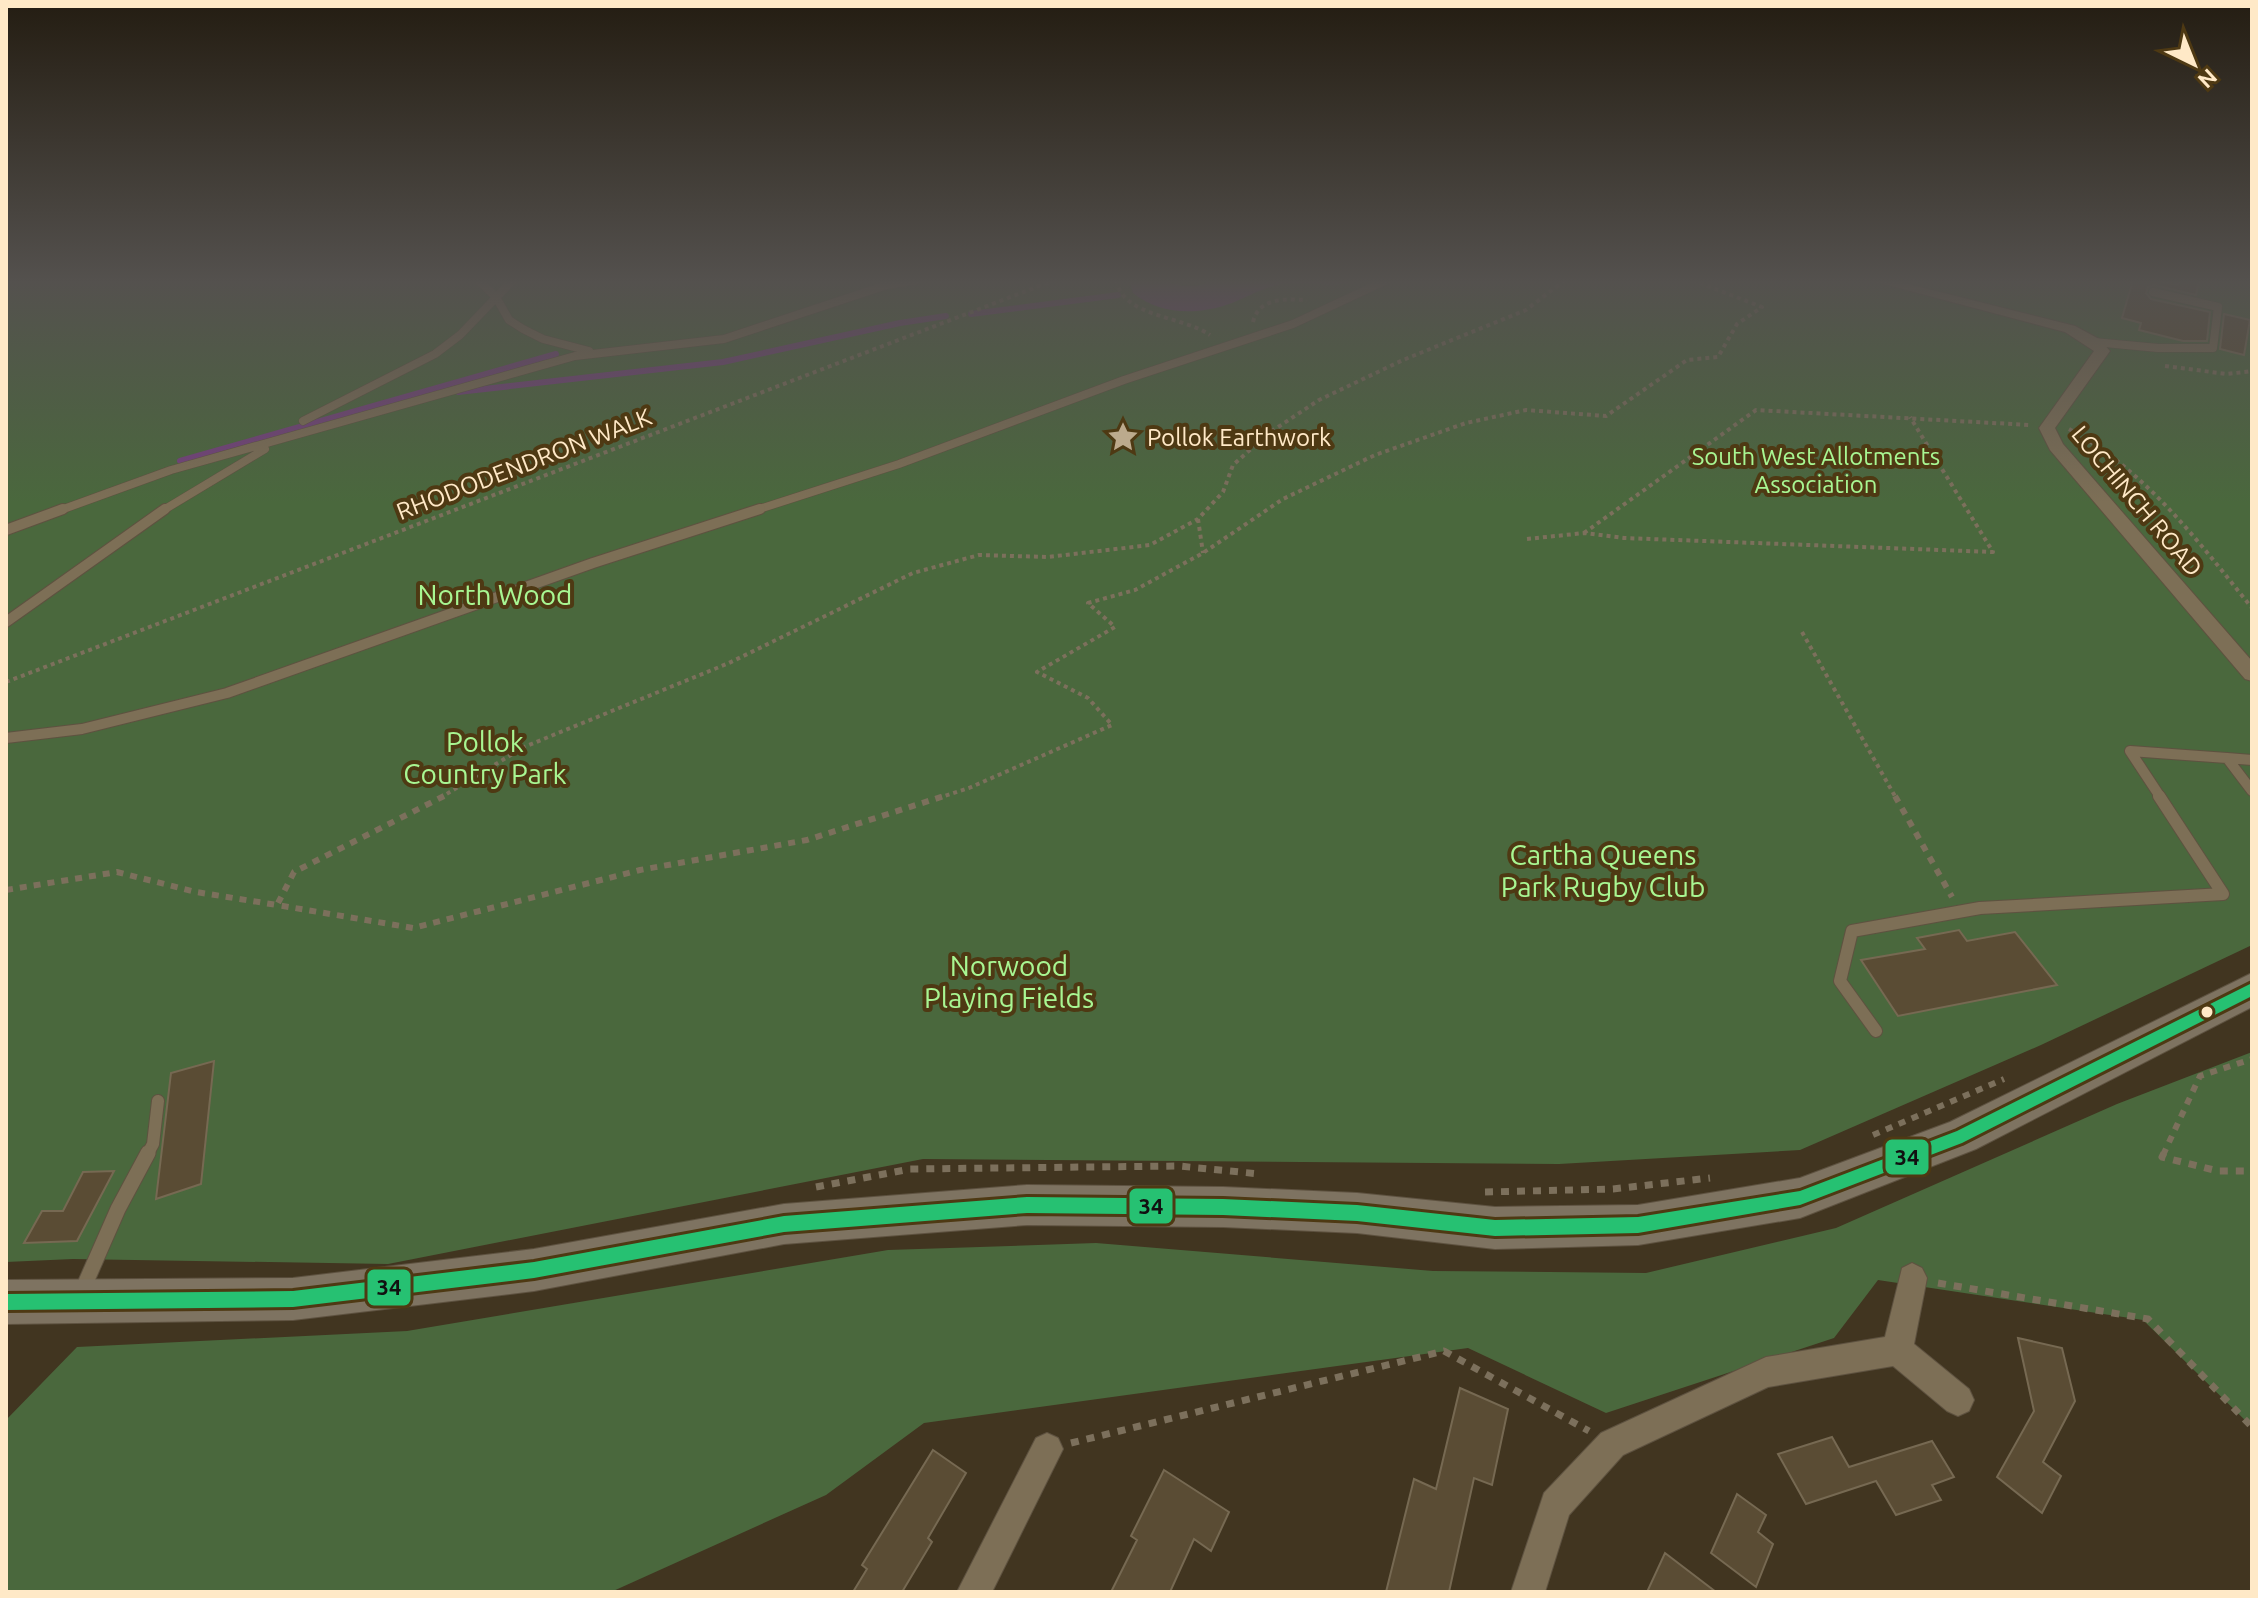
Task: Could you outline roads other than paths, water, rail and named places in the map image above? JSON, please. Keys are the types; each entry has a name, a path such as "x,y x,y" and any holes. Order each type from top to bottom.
{"main road":[{"path":"6,1302 293,1299 534,1270 784,1224 1027,1205 1238,1207 1357,1213 1495,1228 1638,1225 1800,1198 1962,1136 2252,989"},
{"path":"2188,1022 2252,1013"}],"street":[{"name":"LOCHINCH ROAD","path":"2099,355 2048,424 2056,446 2252,674"},
{"path":"1898,1350 1912,1278"},
{"path":"1528,1592 1556,1505 1612,1444 1766,1372 1898,1350 1958,1400"},
{"path":"974,1592 1047,1449"}],"lane":[{"path":"303,421 432,355"},
{"path":"6,530 111,489 299,433 585,355"},
{"path":"6,738 82,729 227,693 593,563 899,464 1124,380 1203,355"},
{"path":"6,622 239,462 299,433"},
{"path":"1876,1031 1840,981 1852,931 1961,911 2223,894 2130,751 2252,760"},
{"path":"2227,758 2252,791"},
{"path":"77,1303 118,1209 153,1144 158,1101"}],"waterway":[{"path":"180,461 554,355"},
{"path":"458,392 723,362 757,355"}],"place":[{"name":"Pollok Earthwork","path":"1123,437"}],"park label":[{"name":"South West Allotments Association","path":"1816,470"},
{"name":"North Wood","path":"495,594"},
{"name":"Pollok Country Park","path":"485,757"},
{"name":"Cartha Queens Park Rugby Club","path":"1603,870"},
{"name":"Norwood Playing Fields","path":"1009,981"}]}
